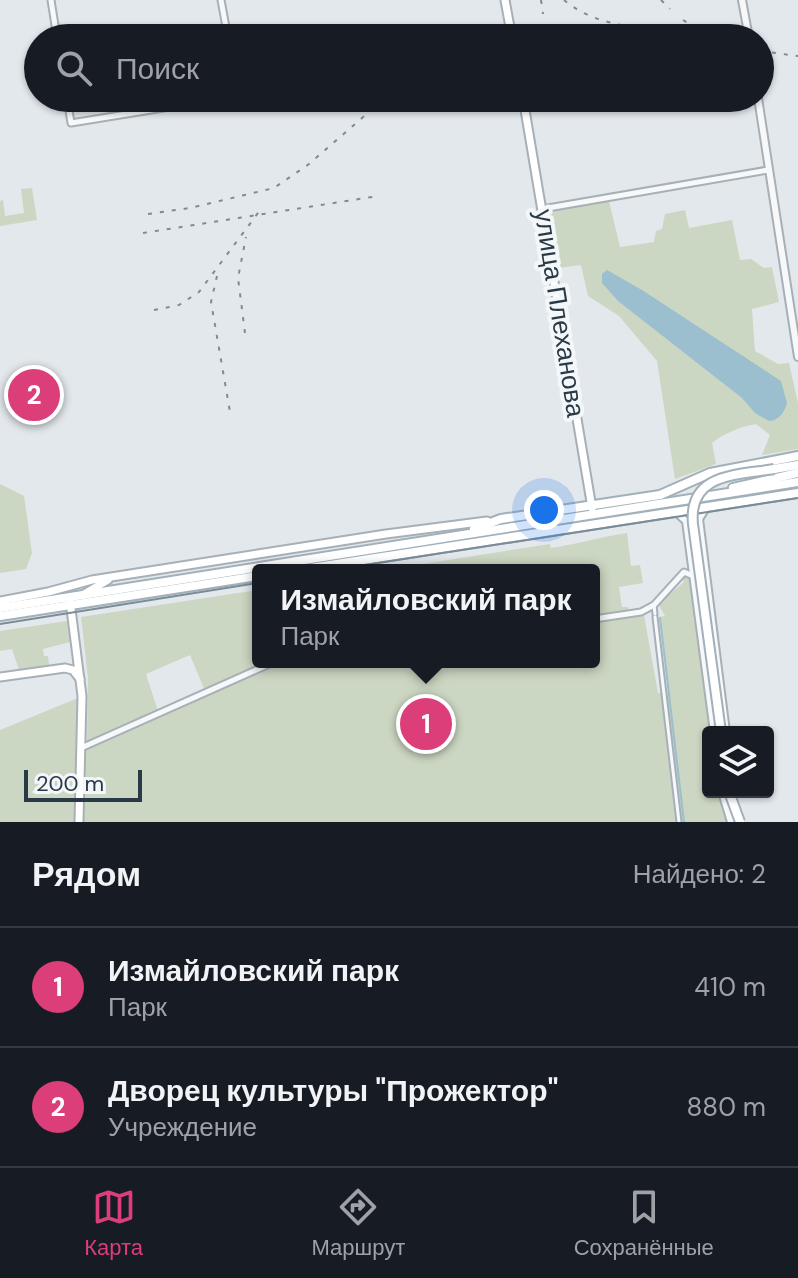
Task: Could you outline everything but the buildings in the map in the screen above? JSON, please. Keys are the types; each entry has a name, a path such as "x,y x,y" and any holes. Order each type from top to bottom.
{"main road":[{"path":"505,0 509,24"},
{"name":"улица Плеханова","path":"525,112 588,507"},
{"path":"0,616 68,597 117,576 660,495 723,469 797,458"},
{"path":"722,726 693,506 699,493 715,480 797,458"},
{"path":"700,498 798,473"},
{"path":"275,564 454,536 588,507 700,498 798,482"},
{"path":"336,564 796,494"},
{"path":"588,507 598,520 605,522"},
{"path":"454,536 501,519"},
{"path":"0,608 252,568"},
{"path":"84,594 117,576"},
{"path":"0,601 68,597 252,577"},
{"path":"68,597 82,682 79,822"},
{"path":"52,670 70,664 77,651"},
{"path":"0,677 73,670 82,682"},
{"path":"733,798 739,822"}],"street":[{"path":"51,0 55,24"},
{"path":"221,0 225,24"},
{"path":"742,0 746,24"},
{"path":"69,112 71,123 139,112"},
{"path":"760,112 798,357"},
{"path":"542,209 768,170"},
{"path":"707,508 699,519 723,726"},
{"path":"673,513 683,516 686,521 713,726"},
{"path":"600,618 641,612 654,605 684,572 694,577"},
{"path":"654,605 679,822"},
{"path":"702,642 709,646 714,640"},
{"path":"81,748 261,668"},
{"path":"711,713 714,707 723,711"},
{"path":"724,798 731,822"}],"green space":[{"path":"32,188 37,220 0,226 0,201 3,200 5,216 24,213 21,189"},
{"path":"609,201 620,247 654,242 656,231 662,229 665,214 685,210 689,228 732,220 740,260 751,259 764,268 772,267 779,302 752,309 755,351 778,364 789,363 798,403 798,449 762,455 770,435 756,424 750,425 727,433 712,443 716,464 675,479 657,361 619,316 588,296 581,265 558,268 549,209"},
{"path":"0,484 24,496 32,553 26,569 0,573"},
{"path":"627,533 631,566 640,565 643,583 619,587 622,607 628,607 629,611 600,615 600,564 423,564 550,544 551,548"},
{"path":"686,574 691,577 698,621 691,618 697,622 711,726 702,726 702,798 723,798 728,822 0,822 0,730 78,698 78,751 265,668 600,668 600,621 644,615 658,693 669,692 659,617 665,616 658,604 684,582 682,578"},
{"path":"252,591 252,668 255,668 205,691 190,655 146,674 158,711 87,741 88,678 81,617"},
{"path":"67,621 70,642 43,649 49,665 19,670 12,649 0,651 0,631"}],"water":[{"path":"607,270 781,381 787,403 781,415 769,421 755,413 742,398 618,301 602,283 602,274"}],"waterway":[{"path":"660,618 684,822"}],"tram line":[{"path":"372,564 798,498"},
{"path":"0,624 252,584"}],"railway":[{"path":"541,0 543,14"},
{"path":"564,0 578,10 617,24"},
{"path":"661,0 670,9"},
{"path":"683,20 690,24"},
{"path":"774,53 798,56"},
{"path":"148,214 190,208 274,188 309,164 369,112"},
{"path":"143,233 378,196"},
{"path":"154,310 179,305 199,292 261,209"},
{"path":"245,333 238,278 246,237"},
{"path":"217,276 211,302 230,412"}],"place":[{"name":"Дворец культуры \"Прожектор\"","path":"34,395"},
{"name":"Измайловский парк","path":"426,724"}]}
